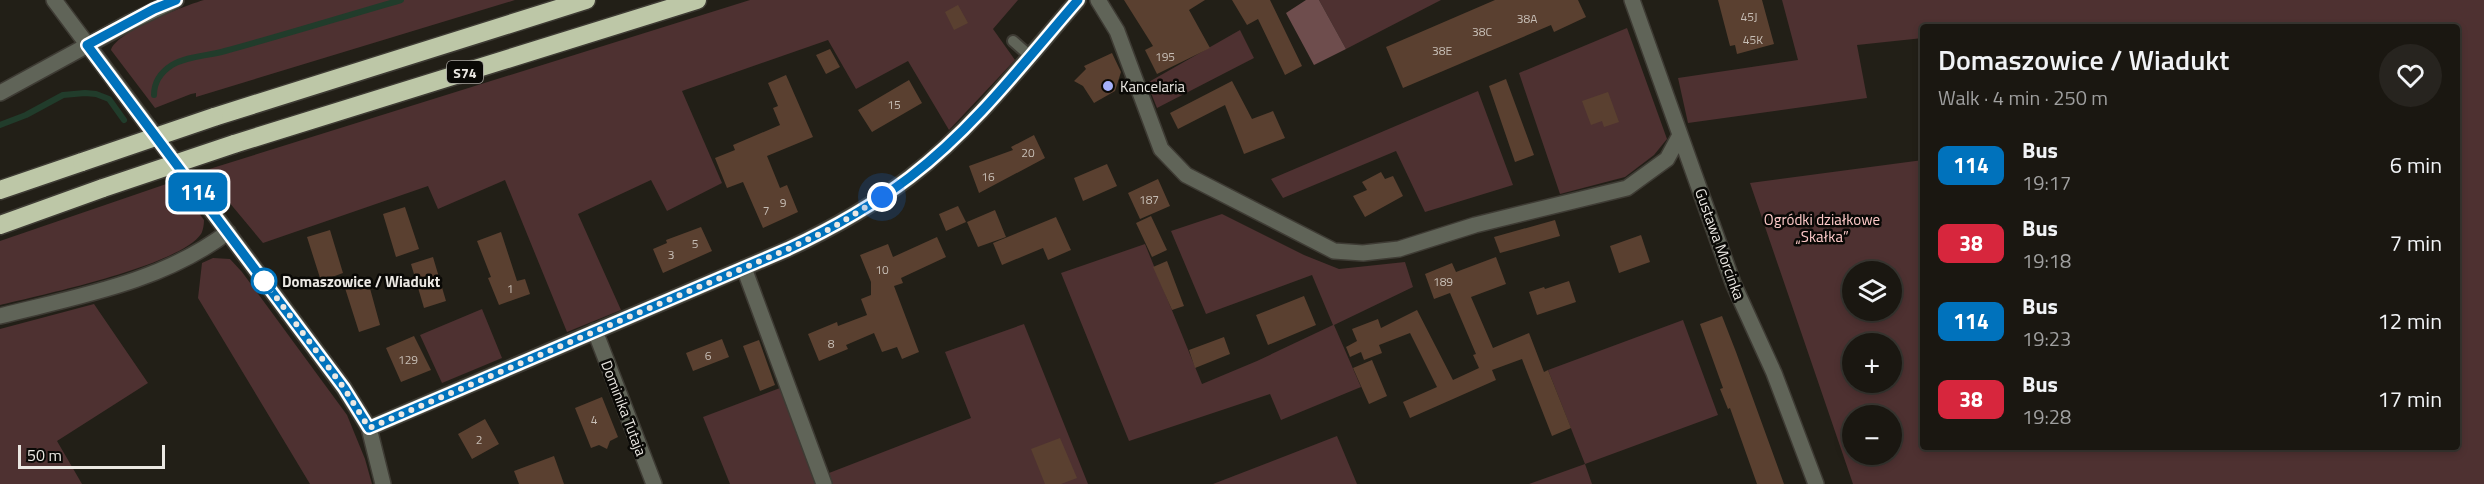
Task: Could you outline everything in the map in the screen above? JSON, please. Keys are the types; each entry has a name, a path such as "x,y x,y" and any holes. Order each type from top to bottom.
{"highway":[{"name":"S74","path":"0,190 214,117 586,0"},
{"name":"S74","path":"0,225 234,144 697,0"}],"street":[{"path":"54,0 344,388 369,428 383,484"},
{"path":"0,93 154,9 176,0"},
{"path":"369,428 744,268 832,228 870,206 911,176 980,113 1078,0"},
{"path":"1098,0 1117,32 1161,149 1186,175 1334,251 1363,253 1399,249 1475,225 1627,188 1667,159 1680,135"},
{"name":"Gustawa Morcinka","path":"1632,0 1733,283 1774,373 1816,484"},
{"path":"0,316 131,282 191,257 228,232"},
{"path":"744,268 824,484"},
{"name":"Dominika Tutaja","path":"595,331 654,484"}],"lane":[{"path":"1013,41 1030,56"}],"green space":[{"path":"204,0 515,0 196,97 196,93 191,94 155,108 111,50 125,35 138,27 167,13"},
{"path":"750,0 1018,0 993,29 1015,60 949,130 908,61 856,89 828,40 682,91 722,183 667,211 651,180 578,214 621,310 567,332 505,180 438,209 428,186 263,243 203,171"},
{"path":"1319,0 1441,0 1346,49"},
{"name":"Ogródki działkowe „Skałka”","path":"1782,0 2484,0 2484,484 1853,484 1846,465 1902,465 1902,405 1842,405 1842,452 1750,183 1920,160 1920,450 2460,450 2460,24 1920,24 1920,38 1857,45 1867,98 1688,123 1678,78 1798,60"},
{"path":"1627,28 1667,139 1654,155 1625,177 1560,194 1519,73"},
{"path":"1240,30 1254,58 1157,108 1147,83"},
{"path":"1478,91 1513,185 1425,212 1396,151 1283,198 1271,179"},
{"path":"175,181 204,220 201,234 188,246 139,268 108,278 0,305 0,241"},
{"path":"1222,214 1304,255 1339,269 1405,262 1413,287 1334,325 1361,387 1281,420 1270,394 1129,441 1061,273 1145,244 1202,384 1333,325 1312,275 1206,314 1171,231"},
{"path":"213,258 230,259 242,272 347,415 365,459 372,484 310,484 198,298 202,263"},
{"path":"94,304 148,383 57,441 82,484 0,484 0,329"},
{"path":"482,309 502,358 442,383 420,335"},
{"path":"1683,320 1718,415 1585,464 1548,370"},
{"path":"1024,324 1088,484 833,484 829,473 971,418 945,352"},
{"path":"780,388 816,484 730,484 703,417"},
{"path":"1337,436 1357,484 1213,484"},
{"path":"1585,464 1592,484 1529,484"}],"shaded area":[{"path":"1306,0 1319,0 1346,49 1314,65 1286,13"}],"building":[{"path":"1124,0 1205,0 1189,10 1210,48 1157,74 1145,50 1153,46"},
{"path":"1232,0 1270,0 1302,66 1285,75 1258,19 1247,25"},
{"path":"1495,0 1578,0 1586,17 1554,32 1551,25 1403,88 1386,47"},
{"path":"1718,0 1762,0 1774,44 1737,54 1735,45 1730,46"},
{"path":"958,5 968,23 954,30 945,12"},
{"path":"830,49 840,67 826,74 816,55"},
{"path":"1112,53 1121,72 1115,91 1094,103 1083,86 1074,81 1086,69 1084,66"},
{"path":"786,75 813,137 767,156 780,188 787,185 798,212 763,228 743,182 727,188 715,158 735,150 733,145 780,125 773,108 778,106 768,83"},
{"path":"1506,79 1534,155 1515,162 1489,86"},
{"path":"909,80 922,103 872,132 858,110"},
{"path":"1232,81 1252,119 1273,111 1285,138 1244,154 1225,105 1178,129 1170,113"},
{"path":"1608,92 1619,122 1604,127 1602,121 1591,125 1582,101"},
{"path":"1034,135 1045,158 979,193 969,166 1013,150 1011,147"},
{"path":"1107,164 1117,186 1083,201 1074,178"},
{"path":"1381,172 1385,179 1393,176 1403,196 1365,217 1353,196 1367,190 1362,182"},
{"path":"1158,179 1170,206 1140,219 1128,193"},
{"path":"958,206 966,222 946,231 939,214"},
{"path":"405,207 419,249 396,257 383,214"},
{"path":"995,210 1006,237 978,247 967,222"},
{"path":"1151,216 1167,250 1152,257 1136,223"},
{"path":"1056,217 1071,250 1048,260 1043,248 1002,265 993,243"},
{"path":"1555,220 1560,236 1500,253 1494,237"},
{"path":"701,227 712,251 663,273 653,249 667,243 666,240"},
{"path":"330,230 343,273 321,281 307,237"},
{"path":"501,232 517,281 525,279 530,294 499,305 477,241"},
{"path":"1641,235 1650,262 1619,273 1610,246"},
{"path":"937,237 946,257 901,278 903,283 894,286 919,352 902,359 897,347 882,352 874,333 846,345 848,349 819,361 808,334 837,322 838,326 867,315 861,299 871,295 871,282 860,255 888,244 893,257"},
{"path":"433,257 446,301 424,308 411,264"},
{"path":"1496,257 1506,284 1471,297 1493,348 1529,333 1544,372 1548,370 1571,428 1552,436 1522,359 1492,370 1496,380 1410,418 1403,402 1437,387 1410,333 1379,345 1382,353 1364,360 1361,352 1350,357 1346,347 1357,341 1352,329 1378,319 1381,328 1417,310 1453,380 1479,368 1473,355 1476,354 1450,293 1434,299 1425,274 1452,263 1456,272"},
{"path":"1167,261 1184,306 1172,310 1153,267"},
{"path":"368,281 380,325 359,332 345,288"},
{"path":"1569,281 1576,302 1537,315 1529,292"},
{"path":"1304,296 1316,325 1268,345 1256,315"},
{"path":"1722,316 1784,484 1757,484 1730,408 1728,409 1720,389 1723,388 1700,324"},
{"path":"414,336 431,370 401,382 386,348"},
{"path":"1224,337 1230,354 1195,368 1189,350"},
{"path":"722,339 729,357 693,371 686,353"},
{"path":"759,340 775,385 760,391 743,346"},
{"path":"1372,360 1387,396 1369,404 1353,368"},
{"path":"602,397 618,437 610,441 607,449 599,445 591,448 575,408"},
{"path":"485,419 499,444 472,459 458,434"},
{"path":"1060,438 1077,478 1061,484 1045,484 1031,449"},
{"path":"554,456 564,484 519,484 514,471"}],"waterway":[{"path":"154,95 155,86 161,74 178,62 247,45 401,0"},
{"path":"0,125 26,115 63,95 85,93 109,99 124,120"}],"bus line":[{"name":"114","path":"176,0 154,9 87,45 344,388 369,428 788,249 832,228 870,206 911,176 958,135 980,113 1078,0"}],"place":[{"name":"Kancelaria","path":"1108,86"},
{"name":"Domaszowice / Wiadukt","path":"264,281"}],"route":[{"path":"264,281 344,388 369,428 788,249 832,228 882,197"}]}
